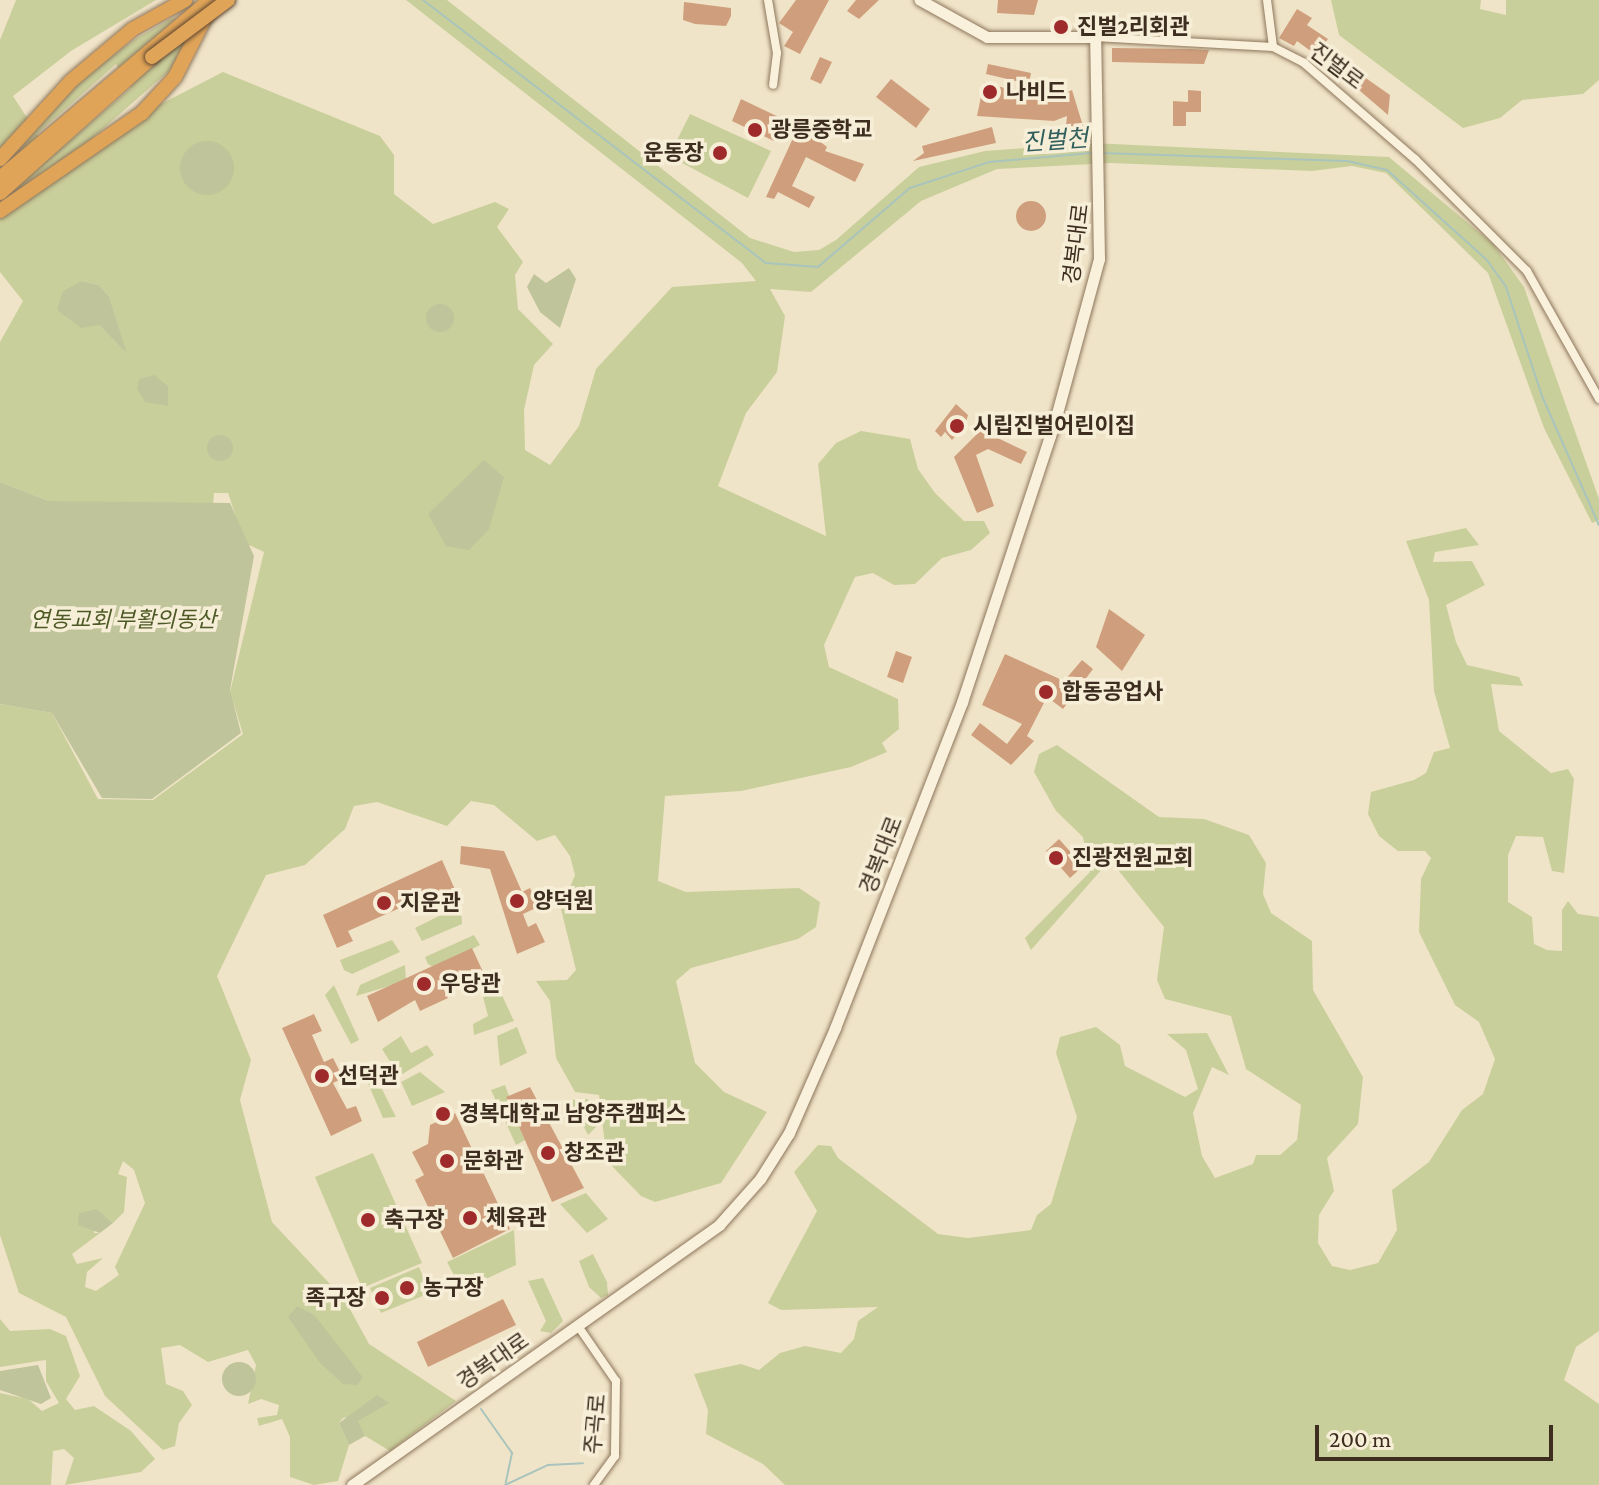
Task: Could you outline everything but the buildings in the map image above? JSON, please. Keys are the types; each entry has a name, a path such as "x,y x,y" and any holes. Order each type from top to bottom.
{"highway":[{"path":"0,159 71,81 133,29 185,0"},
{"path":"0,178 212,0"},
{"path":"0,211 142,113 175,77 212,0"},
{"path":"0,193 149,53 228,0"}],"street":[{"path":"768,0 777,53 773,85"},
{"path":"920,0 987,37 1095,37 1273,47 1267,0"},
{"name":"경복대로","path":"352,1485 719,1225 789,1133 979,657 1093,285 1102,224 1095,37"},
{"name":"진벌로","path":"1273,47 1347,97 1519,262 1547,299 1599,399"},
{"name":"주곡로","path":"578,1326 617,1386 615,1456 594,1485"}],"green space":[{"path":"16,0 156,0 71,51 13,96 33,127 80,80 134,40 170,19 196,15 189,43 170,70 89,141 223,72 380,136 394,155 394,194 433,224 495,202 509,209 497,227 523,262 515,275 518,309 553,344 534,365 524,410 525,450 550,465 579,426 596,369 672,287 756,281 742,263 406,0 447,0 750,238 794,252 819,250 836,240 919,167 985,151 1092,143 1389,157 1493,244 1524,287 1599,499 1599,520 1592,523 1544,428 1488,273 1386,173 1352,166 1312,171 1111,163 997,169 921,201 811,292 770,289 785,316 777,372 746,413 718,486 826,536 818,464 836,443 861,431 910,439 918,469 935,493 964,521 984,521 990,533 971,550 942,558 915,584 894,585 873,573 855,577 824,645 829,667 898,699 899,729 882,743 887,752 851,767 741,791 665,796 658,881 686,892 799,888 820,902 816,927 798,939 691,968 676,981 695,1063 724,1092 767,1112 721,1183 655,1202 641,1196 607,1161 599,1095 575,1092 556,1058 550,1001 536,981 567,980 576,970 561,909 575,875 570,856 555,835 537,841 494,805 471,801 447,826 377,802 354,806 345,829 305,865 266,875 217,976 251,1060 240,1100 272,1222 345,1300 369,1344 456,1401 390,1451 365,1436 354,1416 343,1418 339,1423 349,1445 338,1481 314,1485 290,1477 290,1437 282,1419 259,1426 257,1418 277,1415 279,1405 261,1399 248,1404 256,1365 248,1350 208,1362 180,1345 161,1348 166,1384 183,1391 192,1405 179,1423 175,1446 163,1450 105,1396 66,1317 19,1293 0,1235 0,704 52,713 98,799 153,800 243,734 230,692 264,552 245,543 228,493 214,493 213,505 49,501 0,482 0,342 23,301 0,272 0,40","holes":["116,64 131,88 51,157 37,134","82,281 99,285 109,296 126,353 99,325","123,1161 134,1170 145,1203 115,1267 119,1275 96,1291 85,1287 87,1272 103,1258 77,1264 72,1254 100,1233 94,1233 97,1209 113,1223 124,1212 127,1177 118,1174"]},
{"path":"1331,0 1481,0 1480,9 1506,15 1506,0 1599,0 1599,80 1583,94 1522,100 1500,118 1463,128 1339,35"},
{"name":"운동장","path":"690,114 771,151 748,198 669,156"},
{"path":"207,141 226,149 234,168 226,187 207,195 188,187 180,168 188,149"},
{"path":"569,268 576,279 560,328 540,312 527,287 534,274 546,283"},
{"path":"82,281 99,285 109,296 127,354 99,325 81,328 57,310 63,291"},
{"path":"440,304 450,308 454,318 450,328 440,332 430,328 426,318 430,308"},
{"path":"154,375 168,386 168,406 145,402 137,389 139,379"},
{"path":"220,435 230,438 233,448 230,458 220,461 210,458 207,448 210,438"},
{"path":"484,460 504,477 489,529 469,550 446,546 428,514"},
{"name":"연동교회 부활의동산","path":"0,482 49,501 230,503 254,556 230,690 241,733 152,799 102,798 52,713 0,704"},
{"path":"1466,528 1479,545 1435,552 1433,562 1472,561 1485,585 1446,605 1456,642 1467,665 1519,677 1523,686 1491,684 1499,731 1551,773 1568,769 1574,779 1564,873 1552,871 1543,837 1516,836 1508,855 1508,902 1532,917 1534,944 1547,950 1562,951 1562,910 1568,901 1578,914 1599,917 1599,1331 1576,1347 1564,1380 1599,1404 1599,1485 785,1485 763,1464 706,1434 708,1410 694,1374 741,1364 759,1370 780,1353 805,1346 841,1353 854,1339 858,1321 878,1307 781,1310 768,1303 817,1211 794,1172 818,1145 831,1146 838,1158 938,1234 968,1238 1031,1230 1037,1215 1051,1204 1077,1117 1056,1053 1060,1037 1096,1027 1120,1045 1125,1066 1185,1097 1198,1089 1186,1050 1167,1034 1207,1033 1229,1075 1212,1067 1193,1113 1202,1156 1215,1178 1253,1164 1256,1155 1280,1155 1297,1140 1301,1105 1246,1069 1231,1016 1165,999 1157,980 1164,927 1110,860 1031,950 1025,938 1090,872 1083,837 1056,811 1034,772 1039,754 1057,745 1159,817 1204,819 1249,835 1266,863 1263,894 1271,913 1312,941 1313,990 1363,1077 1358,1124 1327,1158 1334,1191 1319,1215 1318,1243 1332,1266 1350,1270 1378,1263 1397,1230 1392,1190 1429,1162 1462,1110 1483,1094 1495,1059 1479,1022 1455,1005 1419,932 1421,879 1431,858 1425,851 1398,851 1379,836 1368,814 1371,792 1414,780 1426,773 1434,752 1450,748 1434,691 1429,600 1406,541"},
{"path":"461,905 462,924 422,941 415,928"},
{"path":"474,935 480,945 435,968 428,964 425,957"},
{"path":"392,940 400,952 352,974 344,970 340,960"},
{"path":"405,965 406,981 356,996 360,985"},
{"path":"334,985 359,1040 351,1044 325,995"},
{"path":"500,991 514,1021 474,1035 473,1024 488,1016 483,997"},
{"path":"517,1027 527,1053 500,1066 497,1036"},
{"path":"401,1036 411,1053 427,1045 434,1055 399,1076 382,1049"},
{"path":"369,1063 396,1117 383,1118 360,1065"},
{"path":"420,1072 445,1092 412,1106 401,1082"},
{"path":"505,1085 525,1140 516,1145 491,1090"},
{"path":"587,1099 597,1107 598,1125 588,1135 570,1100"},
{"name":"축구장","path":"373,1153 422,1263 362,1288 315,1177"},
{"path":"586,1193 608,1219 587,1233 560,1204"},
{"path":"97,1209 113,1223 100,1233 78,1225 79,1213"},
{"path":"514,1230 516,1265 475,1284 455,1277 447,1262"},
{"path":"593,1254 607,1282 608,1295 601,1298 589,1287 579,1261"},
{"name":"농구장","path":"419,1267 430,1293 381,1313 370,1288"},
{"path":"543,1278 563,1321 551,1333 540,1331 546,1321 528,1281"},
{"path":"297,1306 314,1315 349,1359 363,1378 357,1385 343,1384 320,1363 288,1317"},
{"path":"0,1319 10,1331 50,1329 66,1336 80,1376 66,1399 75,1410 94,1406 131,1431 155,1459 141,1472 65,1485 74,1458 64,1449 53,1451 51,1485 0,1485 0,1393 28,1399 42,1411 59,1403 46,1381 46,1360 0,1367"},
{"path":"239,1362 251,1367 256,1379 251,1391 239,1396 227,1391 222,1379 227,1367"},
{"path":"38,1365 51,1398 41,1404 0,1390 0,1371"},
{"path":"377,1395 389,1403 358,1421 365,1436 349,1445 339,1423"}],"waterway":[{"name":"진벌천","path":"423,0 766,263 818,267 910,188 989,162 1091,153"},
{"name":"진벌천","path":"1102,153 1347,161 1387,170 1486,259 1506,287 1542,396 1599,525"},
{"path":"481,1409 512,1453 506,1482"},
{"path":"505,1485 548,1465 583,1463"}],"place":[{"name":"진벌2리회관","path":"1061,27"},
{"name":"나비드","path":"990,92"},
{"name":"광릉중학교","path":"755,130"},
{"name":"운동장","path":"720,153"},
{"name":"시립진벌어린이집","path":"957,426"},
{"name":"합동공업사","path":"1046,692"},
{"name":"진광전원교회","path":"1056,858"},
{"name":"양덕원","path":"517,901"},
{"name":"지운관","path":"384,903"},
{"name":"우당관","path":"424,984"},
{"name":"선덕관","path":"322,1076"},
{"name":"경복대학교 남양주캠퍼스","path":"443,1114"},
{"name":"창조관","path":"548,1153"},
{"name":"문화관","path":"447,1161"},
{"name":"체육관","path":"470,1218"},
{"name":"축구장","path":"368,1220"},
{"name":"농구장","path":"407,1288"},
{"name":"족구장","path":"382,1298"}]}
